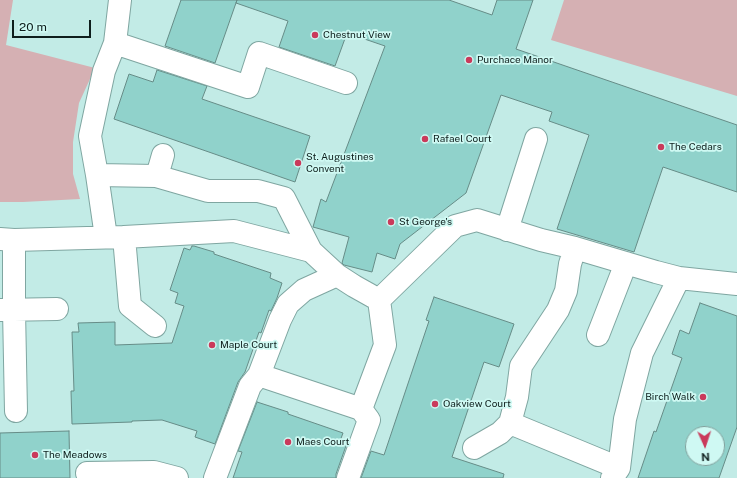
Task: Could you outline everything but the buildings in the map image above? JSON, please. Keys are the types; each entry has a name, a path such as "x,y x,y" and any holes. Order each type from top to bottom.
{"lane":[{"path":"120,0 115,43 104,71 90,136 97,175 115,237 130,306 155,326"},
{"path":"115,43 248,87 259,53 346,83"},
{"path":"507,230 536,139"},
{"path":"157,176 163,156"},
{"path":"97,175 157,176 208,191 258,191 284,198 311,251 337,275 379,300"},
{"path":"379,300 455,226 477,220 541,240 576,248 679,278 737,284"},
{"path":"16,411 7,310 7,239 115,237 234,231 311,251"},
{"path":"474,448 500,433 510,423 517,396 521,366 558,310 566,291 570,264 576,248"},
{"path":"598,335 626,263"},
{"path":"215,478 250,386 259,375 280,320 288,304 304,290 337,275"},
{"path":"510,423 615,473 625,419 642,353 679,278"},
{"path":"361,409 385,345 379,300"},
{"path":"7,310 58,309"},
{"path":"259,375 361,409 369,420 348,478"},
{"path":"87,473 154,472 177,478"}],"shaded area":[{"path":"0,0 13,0 6,45 95,68 79,103 73,142 73,174 80,199 0,202"},
{"path":"564,0 737,0 737,96 551,40"}],"place":[{"name":"Chestnut View","path":"315,35"},
{"name":"Purchace Manor","path":"469,60"},
{"name":"Rafael Court","path":"425,139"},
{"name":"The Cedars","path":"661,147"},
{"name":"St. Augustines Convent","path":"298,163"},
{"name":"St George's","path":"391,222"},
{"name":"Maple Court","path":"212,345"},
{"name":"Birch Walk","path":"703,397"},
{"name":"Oakview Court","path":"435,404"},
{"name":"Maes Court","path":"288,442"},
{"name":"The Meadows","path":"35,455"}]}
